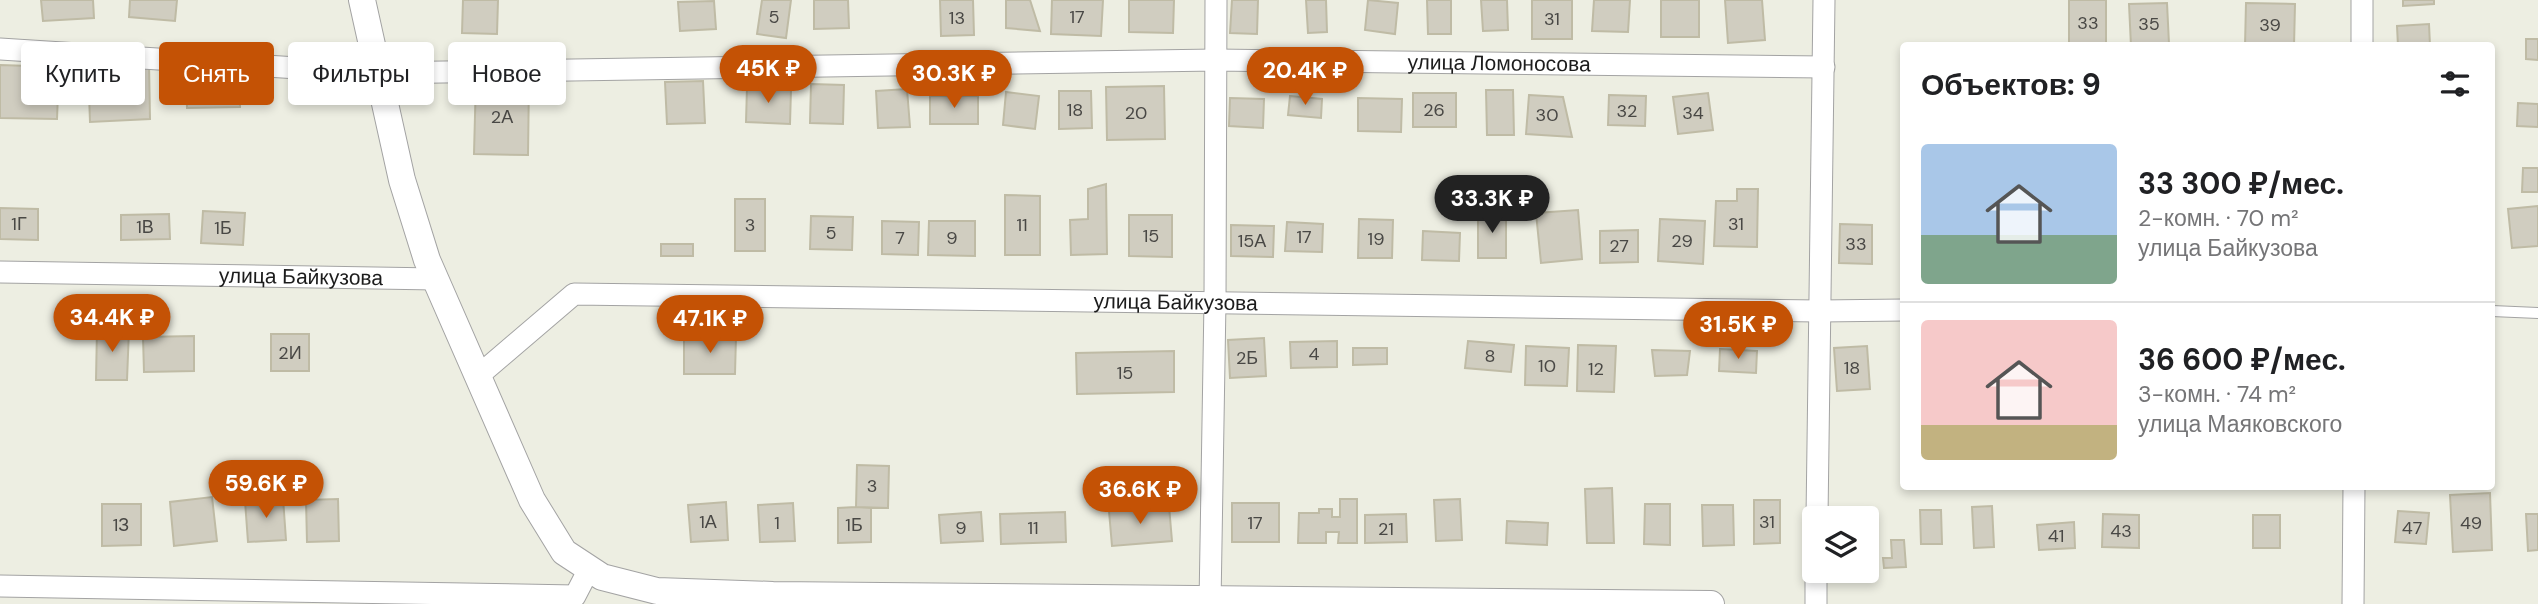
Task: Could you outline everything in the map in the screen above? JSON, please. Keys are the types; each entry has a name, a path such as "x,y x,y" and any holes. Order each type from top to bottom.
{"street":[{"path":"362,0 371,42"},
{"path":"1210,601 1216,0"},
{"path":"1817,506 1824,0"},
{"path":"2362,0 2362,42"},
{"name":"улица Ломоносова","path":"0,49 288,67"},
{"name":"улица Ломоносова","path":"434,72 1216,60 1824,66"},
{"path":"384,105 402,180 436,279 532,500 564,552 596,573 657,592 1210,601 1711,604"},
{"name":"улица Байкузова","path":"0,272 436,279"},
{"name":"улица Байкузова","path":"478,376 574,294 1900,310"},
{"path":"2353,604 2354,490"},
{"path":"0,586 575,600 596,573"},
{"path":"1816,583 1816,604"}],"lane":[{"path":"2495,311 2538,313"}],"building":[{"path":"41,0 93,0 94,18 43,21"},
{"path":"130,0 177,0 175,21 129,17"},
{"path":"463,0 498,0 497,34 462,33"},
{"path":"762,0 791,0 786,38 757,34"},
{"path":"814,0 848,0 849,28 814,29"},
{"path":"940,0 973,0 974,35 941,36"},
{"path":"1006,0 1030,0 1040,31 1006,28"},
{"path":"1052,0 1103,0 1101,36 1051,34"},
{"path":"1129,0 1174,0 1173,33 1129,32"},
{"path":"1232,0 1258,0 1257,34 1230,33"},
{"path":"1306,0 1326,0 1327,32 1308,33"},
{"path":"1368,0 1398,3 1395,34 1365,30"},
{"path":"1427,0 1451,0 1451,34 1428,34"},
{"path":"1481,0 1507,0 1508,30 1483,31"},
{"path":"1532,0 1572,0 1572,39 1532,39"},
{"path":"1594,0 1630,0 1628,32 1592,31"},
{"path":"1661,0 1699,0 1699,37 1661,37"},
{"path":"1725,0 1762,0 1765,40 1728,43"},
{"path":"2069,0 2106,0 2106,42 2069,42"},
{"path":"2403,0 2434,0 2434,4 2403,6"},
{"path":"714,1 716,29 680,31 678,2"},
{"path":"2167,3 2169,42 2131,42 2129,4"},
{"path":"2246,3 2295,4 2294,42 2245,42"},
{"path":"2429,24 2430,42 2398,42 2397,26"},
{"path":"2526,39 2538,39 2538,60 2526,59"},
{"path":"145,63 149,63 150,119 90,122 89,105 145,105"},
{"path":"0,65 21,66 21,105 58,105 57,119 0,118"},
{"path":"703,81 705,123 667,124 665,82"},
{"path":"811,84 844,85 843,124 810,123"},
{"path":"1164,86 1165,139 1107,140 1106,87"},
{"path":"747,87 791,89 790,124 746,122"},
{"path":"907,89 910,127 878,128 876,91"},
{"path":"1486,90 1513,90 1514,135 1487,135"},
{"path":"1059,91 1091,91 1092,128 1059,129"},
{"path":"1006,92 1039,96 1035,129 1003,125"},
{"path":"1413,93 1456,93 1456,127 1413,127"},
{"path":"1708,93 1713,130 1678,134 1673,97"},
{"path":"1529,95 1563,97 1572,137 1526,134"},
{"path":"1609,95 1646,96 1645,126 1608,125"},
{"path":"930,96 978,96 978,124 930,124"},
{"path":"1290,96 1322,99 1321,118 1288,115"},
{"path":"1230,98 1264,99 1263,128 1229,126"},
{"path":"1358,98 1402,99 1401,132 1358,131"},
{"path":"2518,103 2538,104 2538,127 2517,126"},
{"path":"187,105 240,105 240,107 187,108"},
{"path":"475,105 529,105 528,155 474,154"},
{"path":"2523,168 2538,168 2538,192 2522,192"},
{"path":"1106,184 1107,254 1071,255 1070,220 1088,219 1088,189"},
{"path":"1737,189 1758,189 1757,247 1714,246 1716,201 1737,201"},
{"path":"1005,195 1040,196 1040,255 1005,255"},
{"path":"735,199 765,199 765,251 735,251"},
{"path":"2538,206 2538,246 2512,248 2508,209"},
{"path":"0,208 38,209 38,240 0,239"},
{"path":"1578,210 1582,259 1541,263 1536,213"},
{"path":"203,211 245,213 243,245 201,243"},
{"path":"1478,213 1506,213 1506,258 1478,258"},
{"path":"169,214 170,239 121,240 121,215"},
{"path":"1129,215 1172,215 1172,257 1129,256"},
{"path":"811,216 853,217 852,250 810,249"},
{"path":"1359,219 1393,220 1392,258 1358,258"},
{"path":"1660,219 1705,221 1703,264 1658,261"},
{"path":"882,221 919,222 918,255 882,254"},
{"path":"929,221 975,221 975,256 928,255"},
{"path":"1287,222 1323,224 1322,252 1285,251"},
{"path":"1840,224 1872,225 1872,264 1839,263"},
{"path":"1231,225 1274,226 1273,257 1231,256"},
{"path":"1638,230 1638,262 1600,263 1600,231"},
{"path":"1423,231 1460,233 1459,261 1422,260"},
{"path":"661,244 693,244 693,256 661,256"},
{"path":"97,329 129,329 127,380 96,380"},
{"path":"271,334 309,334 309,371 271,371"},
{"path":"684,335 736,336 735,374 684,374"},
{"path":"194,336 194,371 144,372 143,337"},
{"path":"1264,338 1266,376 1230,378 1228,340"},
{"path":"1337,341 1337,367 1291,368 1290,342"},
{"path":"1468,341 1514,345 1511,372 1465,368"},
{"path":"1578,345 1616,346 1614,392 1577,391"},
{"path":"1526,346 1569,348 1567,386 1525,385"},
{"path":"1867,346 1870,389 1837,391 1834,348"},
{"path":"1353,348 1387,348 1387,364 1353,365"},
{"path":"1720,349 1757,351 1756,373 1719,371"},
{"path":"1652,350 1690,351 1687,375 1655,376"},
{"path":"1174,351 1174,392 1077,394 1076,353"},
{"path":"857,465 889,466 888,508 856,507"},
{"path":"1612,488 1614,543 1587,543 1585,489"},
{"path":"2490,493 2492,550 2453,552 2450,495"},
{"path":"212,497 217,541 174,546 170,502"},
{"path":"283,498 286,540 248,542 245,501"},
{"path":"338,499 339,541 307,542 306,500"},
{"path":"1340,499 1357,499 1357,543 1338,543 1339,532 1326,532 1326,543 1298,543 1299,513 1319,513 1319,509 1332,509 1332,517 1340,517"},
{"path":"1460,499 1462,540 1436,541 1434,500"},
{"path":"1754,500 1780,500 1780,543 1754,544"},
{"path":"726,502 728,540 691,542 688,505"},
{"path":"793,503 795,541 760,542 758,505"},
{"path":"1232,503 1279,503 1279,542 1232,542"},
{"path":"102,504 141,504 141,545 102,546"},
{"path":"1645,504 1670,504 1670,545 1644,544"},
{"path":"1702,505 1733,505 1734,545 1703,546"},
{"path":"1169,506 1172,541 1112,546 1109,511"},
{"path":"1992,506 1994,547 1974,548 1972,507"},
{"path":"838,508 871,508 871,542 838,543"},
{"path":"1920,510 1941,510 1942,544 1921,544"},
{"path":"2398,511 2429,513 2426,544 2395,542"},
{"path":"981,512 983,541 941,543 939,515"},
{"path":"1065,512 1066,542 1001,544 1000,514"},
{"path":"1406,514 1407,542 1365,543 1365,515"},
{"path":"2103,514 2139,515 2139,548 2102,547"},
{"path":"2526,514 2538,514 2538,550 2528,551"},
{"path":"2253,515 2280,515 2280,548 2253,548"},
{"path":"1507,521 1548,523 1547,545 1506,543"},
{"path":"2074,522 2075,548 2039,550 2037,525"},
{"path":"1891,540 1904,540 1906,567 1884,568 1883,558 1892,558"}]}
